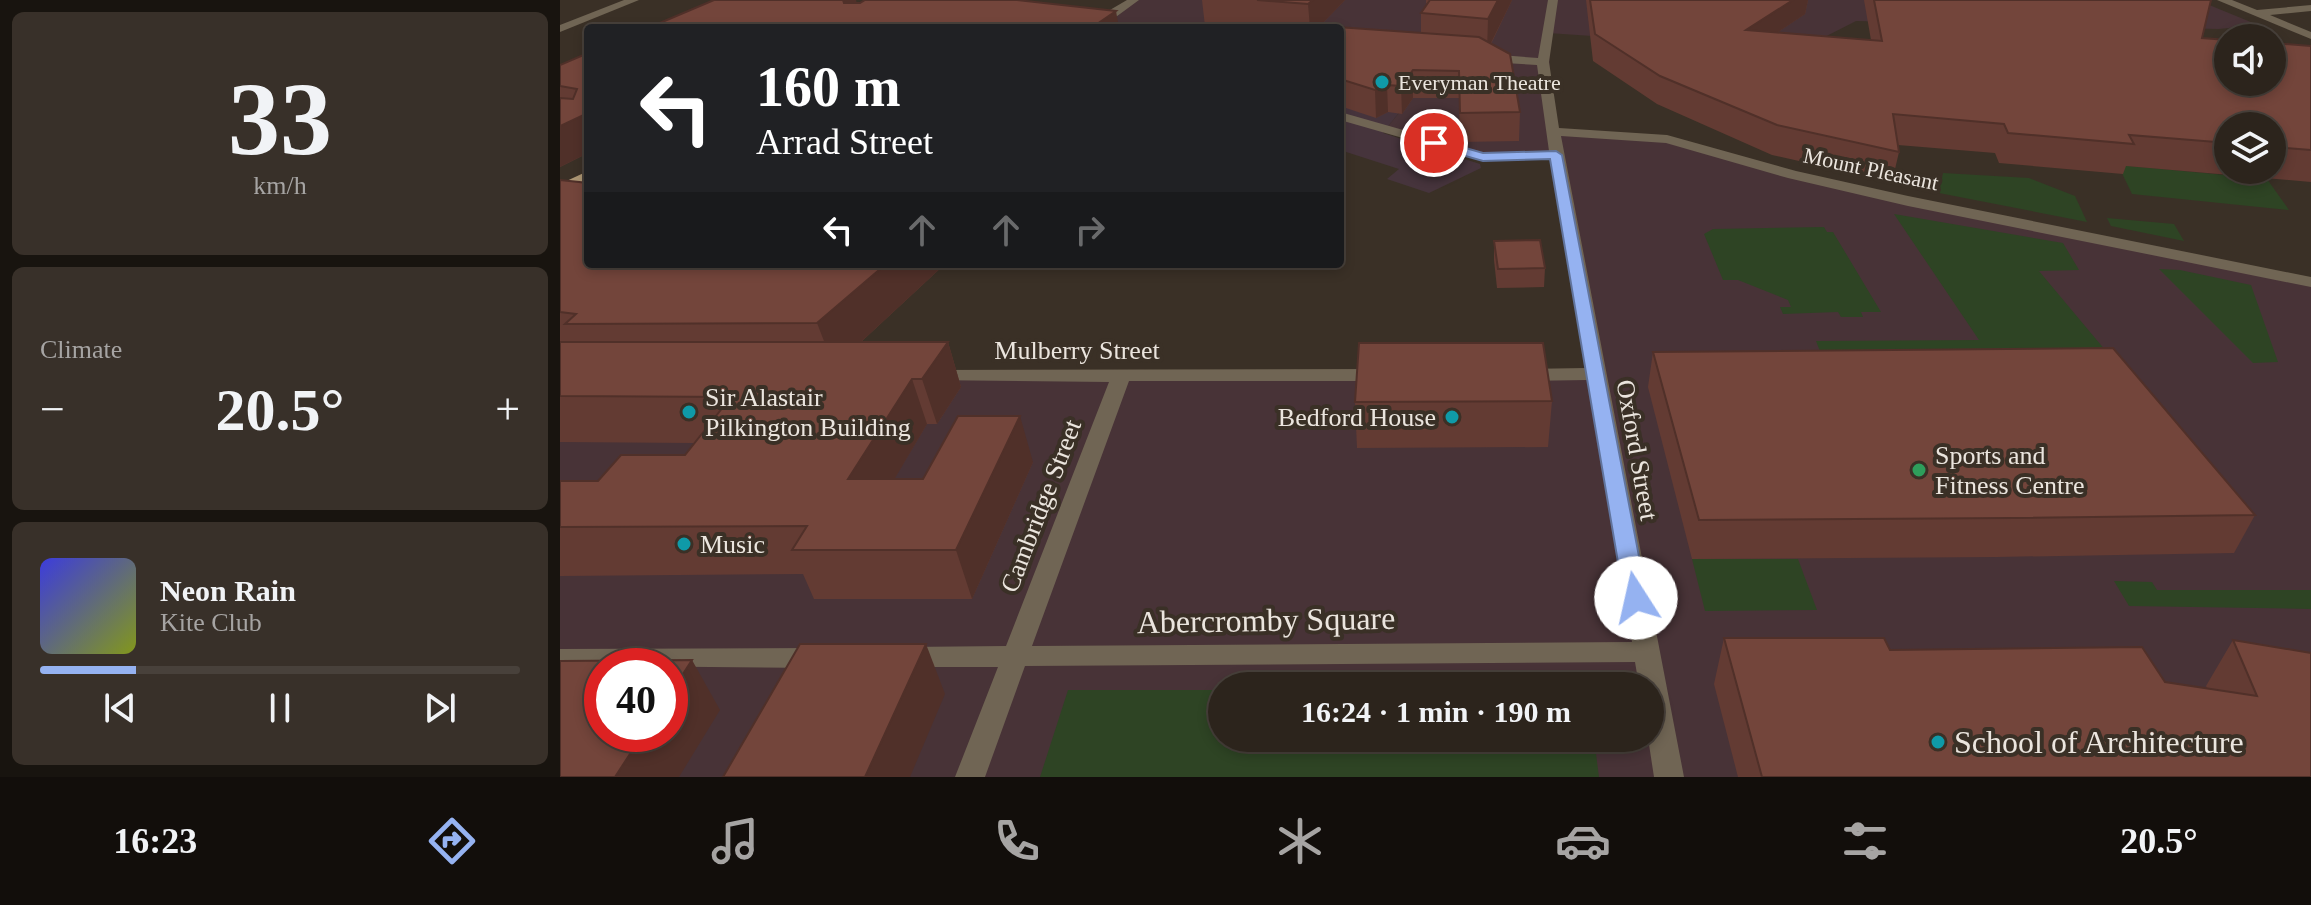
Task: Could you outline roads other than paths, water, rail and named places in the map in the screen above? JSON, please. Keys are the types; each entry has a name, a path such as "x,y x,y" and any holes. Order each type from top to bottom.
{"main road":[{"path":"560,190 584,177"}],"street":[{"path":"560,29 634,0"},
{"path":"1098,24 1134,0"},
{"path":"1552,132 1543,62 1553,0"},
{"path":"2222,0 2311,36"},
{"path":"2256,13 2311,8"},
{"path":"1080,23 1088,24"},
{"path":"1477,58 1543,62"},
{"path":"1344,117 1483,157 1556,155"},
{"name":"Oxford Street","path":"1552,132 1669,777"},
{"name":"Mount Pleasant","path":"1552,132 1667,139 1793,175 1908,201 2311,282"},
{"path":"1500,375 1595,374"},
{"name":"Mulberry Street","path":"911,376 1405,375"},
{"name":"Cambridge Street","path":"1016,657 1121,376"},
{"name":"Abercromby Square","path":"876,658 1646,652"},
{"path":"970,777 1016,657"},
{"path":"560,659 845,658"}],"place":[{"name":"Everyman Theatre","path":"1382,82"},
{"name":"Sir Alastair Pilkington Building","path":"689,412"},
{"name":"Bedford House","path":"1452,417"},
{"name":"Sports and Fitness Centre","path":"1919,470"},
{"name":"Music","path":"684,544"},
{"name":"School of Architecture","path":"1938,742"}]}
